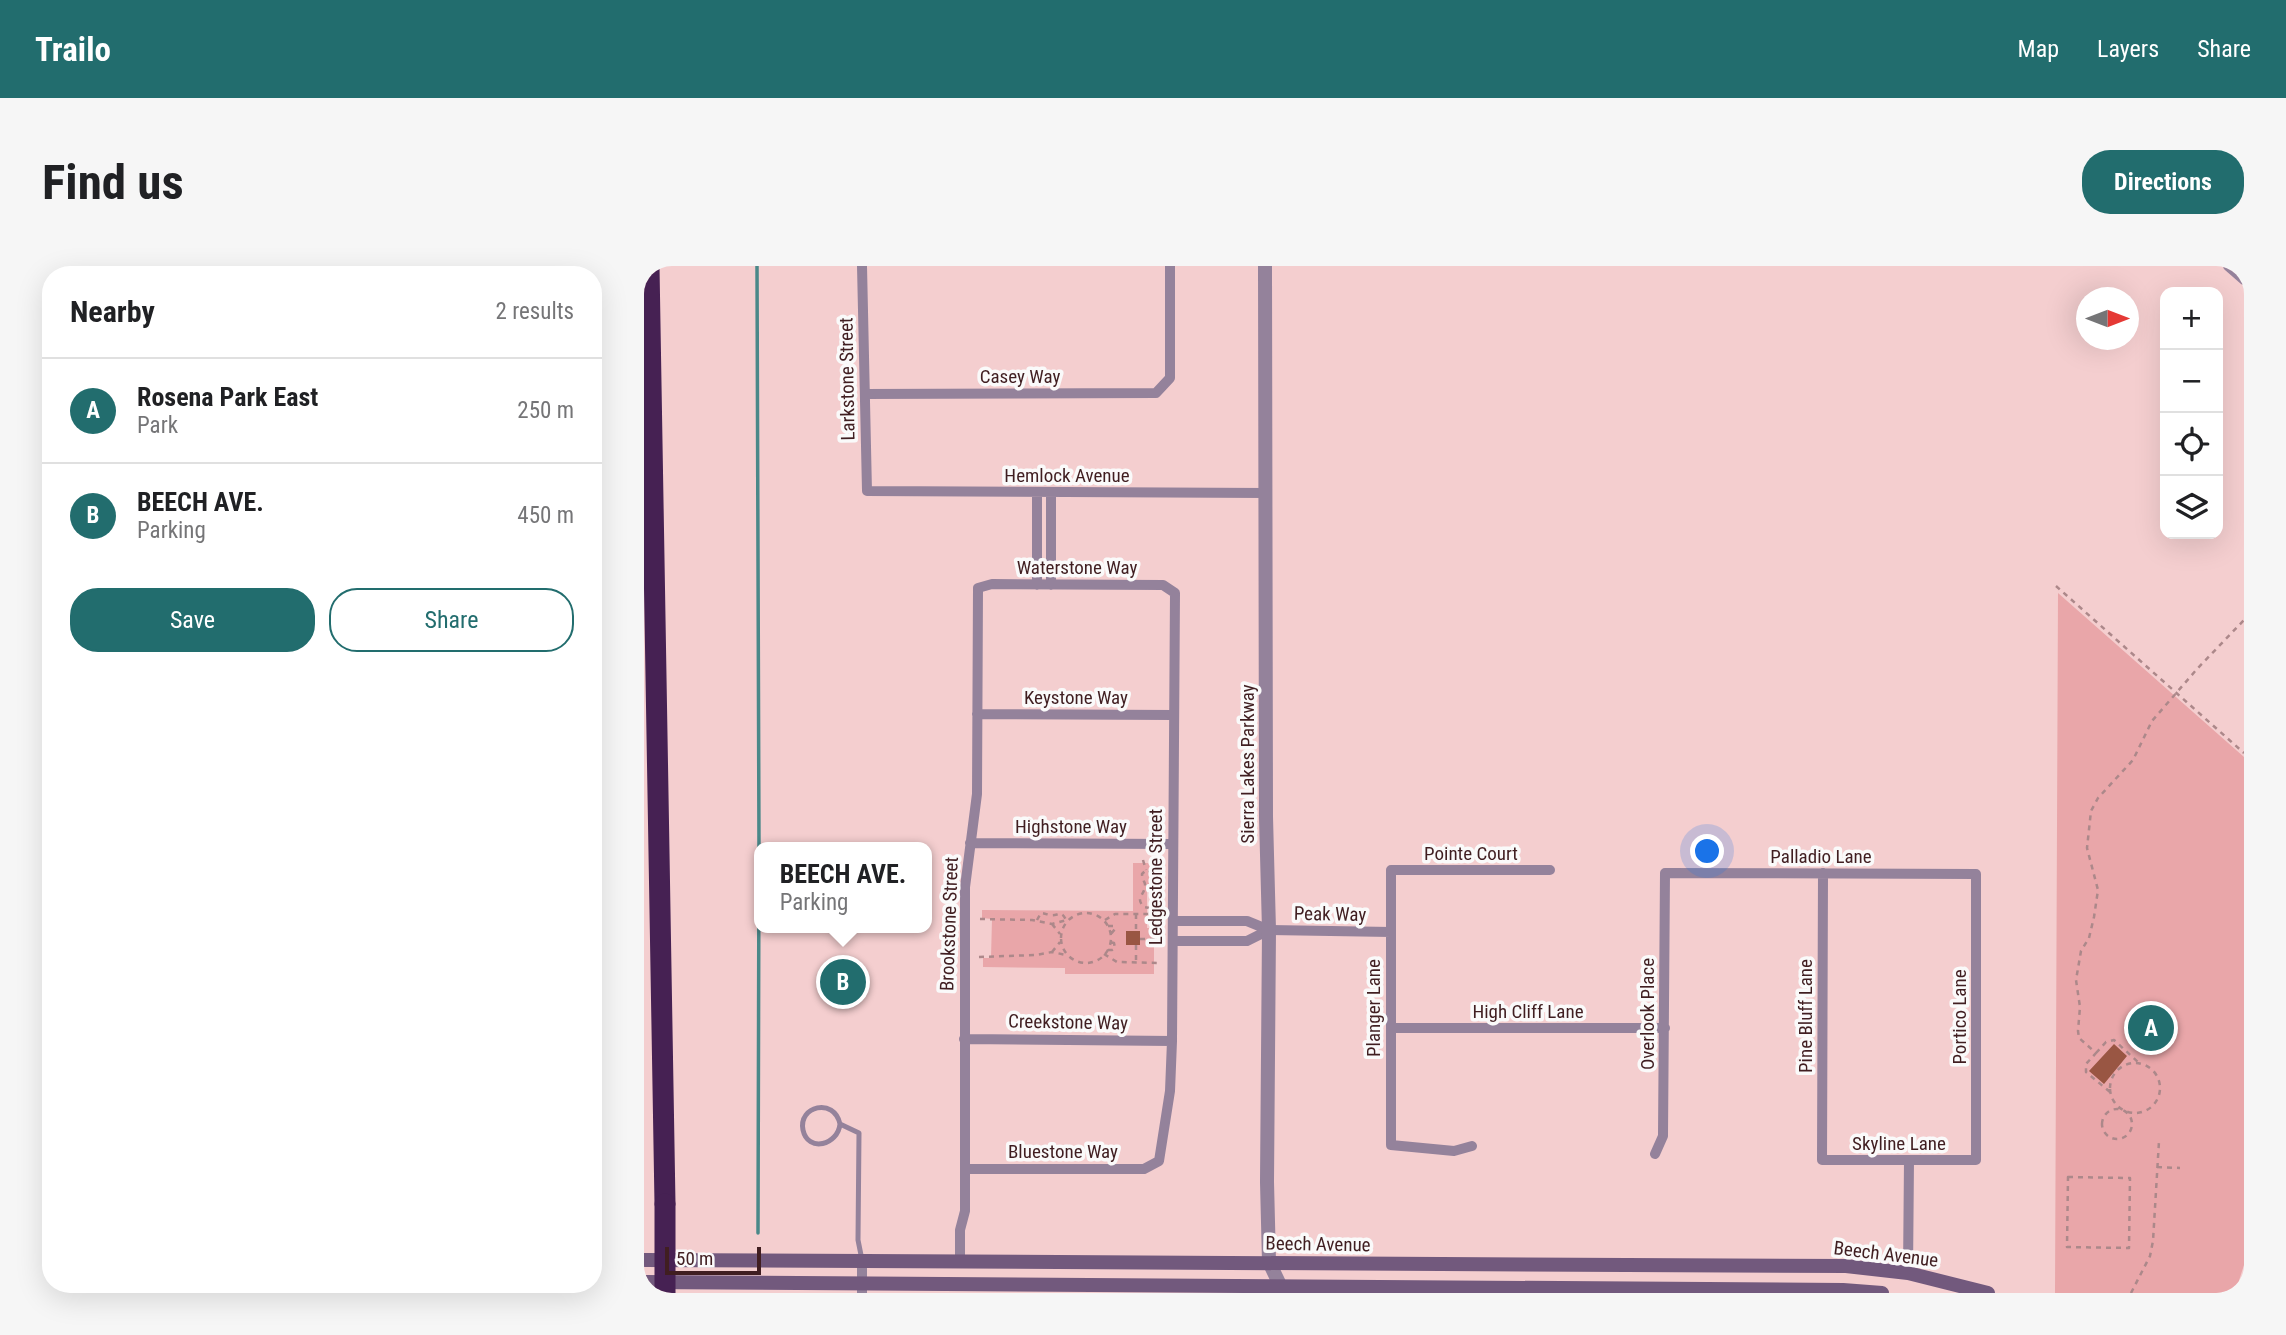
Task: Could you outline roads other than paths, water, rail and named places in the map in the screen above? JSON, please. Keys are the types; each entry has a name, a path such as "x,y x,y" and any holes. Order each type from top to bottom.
{"highway":[{"path":"649,266 665,1293"}],"main road":[{"name":"Beech Avenue","path":"644,1260 1846,1266 1908,1272 1989,1293"},
{"name":"Beech Avenue","path":"644,1282 783,1283 862,1289 1829,1290 1882,1293"}],"street":[{"name":"Larkstone Street","path":"862,266 867,491"},
{"name":"Casey Way","path":"865,394 1156,393 1170,378 1170,266"},
{"name":"Sierra Lakes Parkway","path":"1258,1290 1269,1262 1266,1123 1269,930 1266,817 1265,266"},
{"path":"2228,266 2244,280"},
{"name":"Hemlock Avenue","path":"867,491 1266,493"},
{"path":"1037,492 1037,585"},
{"path":"1051,492 1051,585"},
{"name":"Waterstone Way","path":"978,589 992,584 1163,585 1175,593"},
{"name":"Brookstone Street","path":"960,1261 960,1230 965,1211 965,887 977,794 978,589"},
{"name":"Ledgestone Street","path":"1159,1161 1170,1091 1172,1041 1175,593"},
{"name":"Keystone Way","path":"977,714 1174,715"},
{"name":"Highstone Way","path":"970,843 1173,844"},
{"name":"Pointe Court","path":"1391,870 1550,870"},
{"name":"Planger Lane","path":"1391,870 1391,1145 1454,1151 1472,1146"},
{"name":"Palladio Lane","path":"1665,873 1976,874"},
{"name":"Overlook Place","path":"1655,1154 1663,1136 1665,873"},
{"name":"Pine Bluff Lane","path":"1822,1160 1823,873"},
{"name":"Portico Lane","path":"1976,874 1976,1160"},
{"name":"Peak Way","path":"1173,921 1247,921 1269,930 1391,932"},
{"name":"Peak Way","path":"1173,941 1247,941 1269,930"},
{"name":"High Cliff Lane","path":"1391,1028 1665,1028"},
{"name":"Creekstone Way","path":"964,1039 1172,1041"},
{"name":"Skyline Lane","path":"1822,1160 1976,1160"},
{"path":"1908,1272 1909,1160"},
{"name":"Bluestone Way","path":"965,1169 1144,1168 1159,1161"},
{"path":"862,1260 862,1289"},
{"name":"Sierra Lakes Parkway","path":"1269,1262 1282,1290"}],"lane":[{"path":"840,1124 833,1140 821,1144 810,1140 803,1130 808,1112 819,1107 831,1109 840,1124 859,1133 858,1240 862,1260"}],"waterway":[{"path":"757,266 759,842"},
{"path":"758,1233 759,933"}],"place":[{"name":"BEECH AVE.","path":"843,982"},
{"name":"Rosena Park East","path":"2151,1028"}]}
